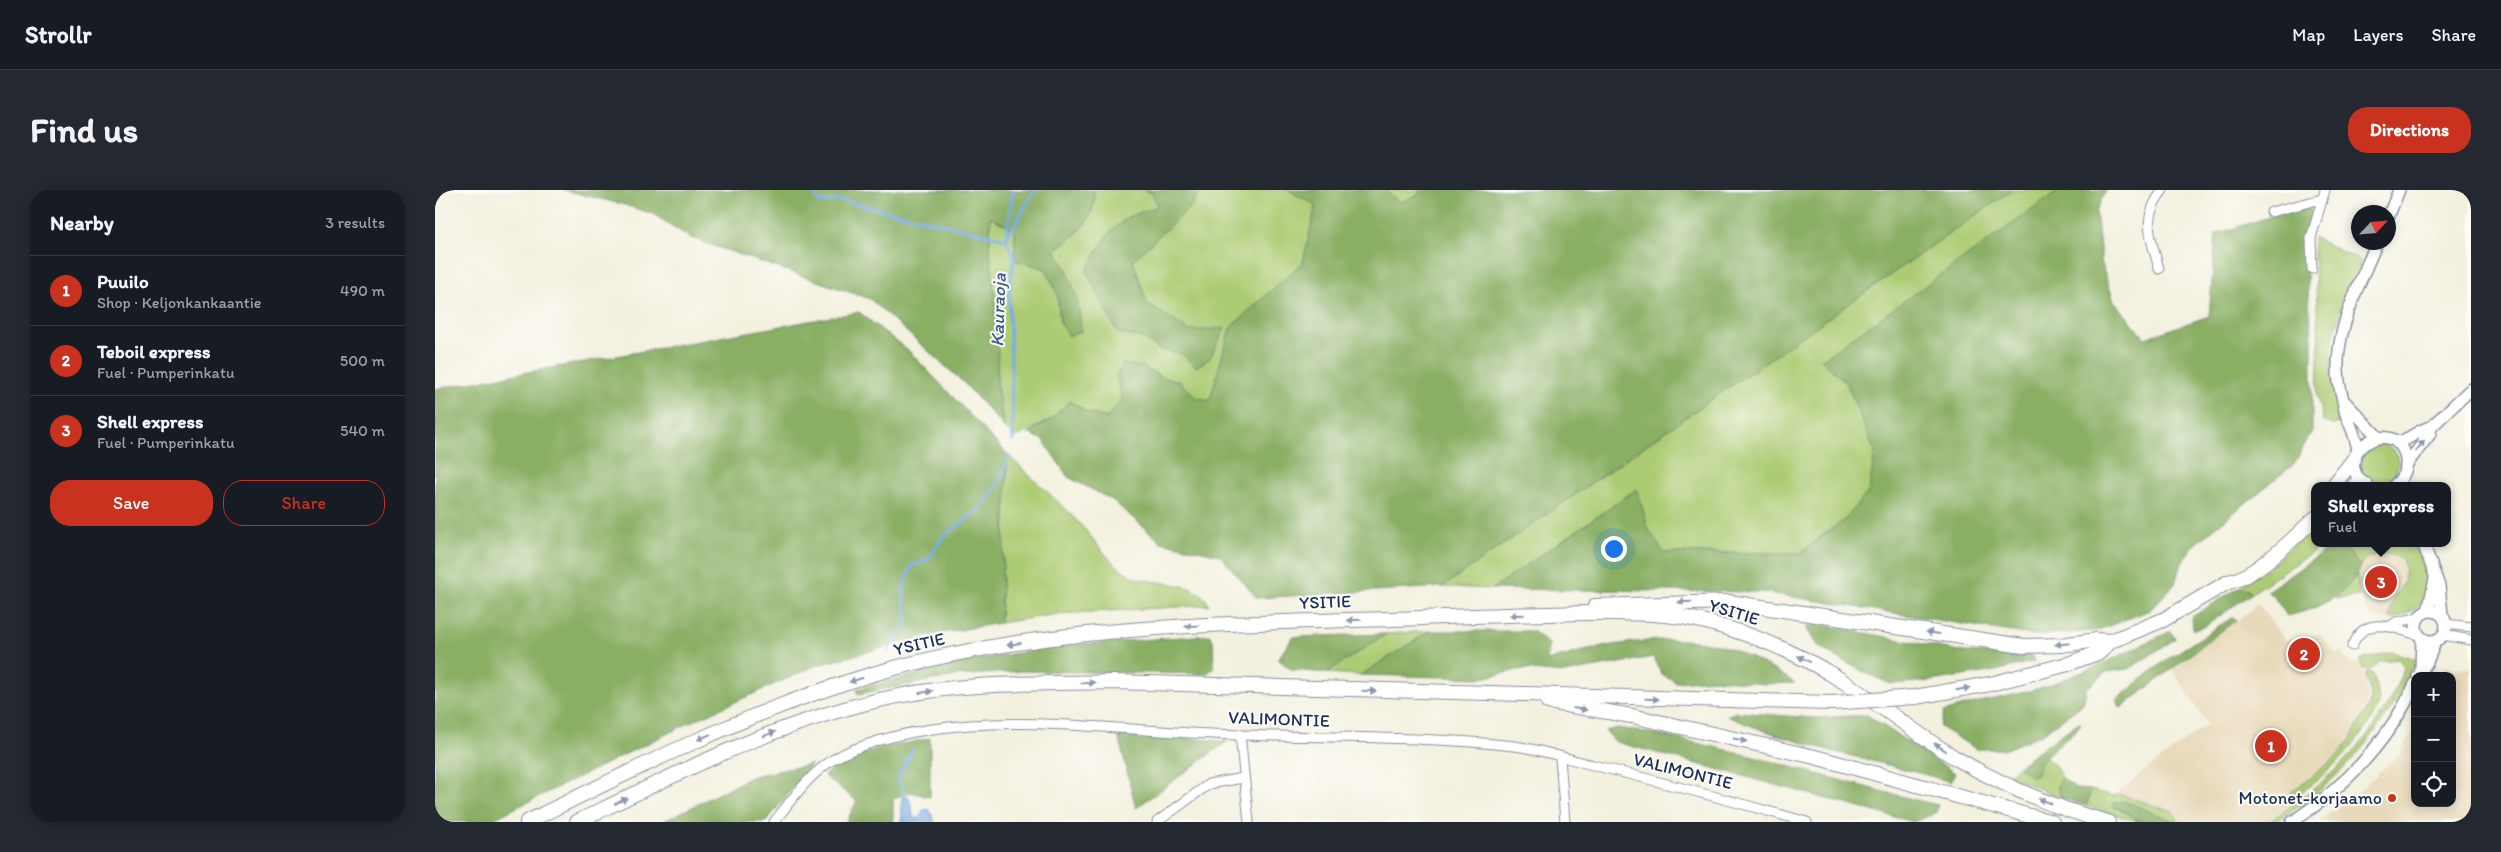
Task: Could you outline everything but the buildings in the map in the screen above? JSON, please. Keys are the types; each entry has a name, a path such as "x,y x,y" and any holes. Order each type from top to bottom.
{"highway":[{"path":"2336,482 2356,455"},
{"path":"2228,582 2233,573 2288,532 2311,509"},
{"path":"577,822 715,756 769,733 892,697 933,690 998,684 1112,682 1831,703 1915,697 1990,684 2059,666 2100,652 2111,642 2163,620 2228,582 2237,580 2263,562 2311,521"},
{"path":"1565,614 1601,604 1729,602 2023,646 2061,645 2097,640 2111,642"},
{"name":"YSITIE","path":"527,822 685,745 749,717 877,673 982,649 1063,637 1145,628 1565,614 1662,614 1706,622 1758,638 1826,671 1981,773 2076,813 2108,822"},
{"path":"1516,695 1573,708 1632,716 1815,757 2052,822"}],"main road":[{"path":"2393,205 2399,190"},
{"path":"2374,250 2352,302 2341,340 2338,369 2341,392 2345,402 2378,437"},
{"path":"2397,443 2412,438 2424,428 2431,426 2471,389"},
{"path":"2345,402 2345,412 2353,429 2356,473 2363,482"},
{"path":"2406,465 2430,434 2431,426"},
{"path":"2356,455 2367,441 2378,437 2388,438 2397,443 2404,453 2406,465 2404,474 2399,482"},
{"path":"2420,672 2427,662 2442,629 2439,586 2424,547"},
{"path":"2420,672 2420,637 2415,628 2417,618 2428,610 2435,579"},
{"path":"2428,610 2436,611 2442,629"},
{"path":"2420,637 2442,629"},
{"path":"2292,822 2328,796 2364,761 2395,721 2411,691"}],"street":[{"path":"2159,269 2148,224 2153,203 2163,190"},
{"path":"2271,212 2323,194"},
{"path":"2312,269 2311,238 2323,194"},
{"path":"2352,646 2361,631 2375,626 2389,626 2396,622 2417,618"},
{"path":"2389,626 2420,637"},
{"path":"2442,629 2471,628"},
{"path":"2442,629 2471,640"},
{"name":"VALIMONTIE","path":"774,822 811,775 825,764 853,749 881,740 952,727 1034,724 1450,742 1517,747 1687,788 1807,822"},
{"path":"1240,734 1249,822"},
{"path":"1560,757 1565,822"},
{"path":"1157,822 1209,784 1243,778"}],"shaded area":[{"path":"2382,553 2399,561 2405,570 2389,611 2391,619 2373,620 2359,596 2357,574 2362,561"},
{"path":"2258,604 2285,640 2320,634 2336,655 2341,652 2346,659 2348,658 2350,664 2360,662 2369,698 2351,739 2333,758 2291,791 2295,804 2269,822 2179,822 2173,812 2119,794 2119,791 2207,724 2173,670"},
{"path":"2445,667 2456,669 2471,668 2471,822 2318,822 2357,793 2399,754 2411,735 2411,807 2456,807 2456,672 2443,672"}],"green space":[{"path":"564,190 1093,190 1093,209 1084,225 1055,250 1066,270 1077,299 1081,332 1069,336 1060,322 1057,293 1046,269 1015,260 1015,230 990,217 990,249 998,336 997,386 1004,427 964,383 870,299 691,238 653,214"},
{"path":"1093,190 1145,190 1152,193 1158,206 1126,218 1118,333 1143,338 1160,350 1210,358 1217,340 1190,331 1147,304 1133,260 1191,206 1201,190 1288,190 1316,205 1303,262 1230,328 1210,400 1197,398 1177,380 1163,378 1143,367 1117,375 1122,400 1107,418 1086,412 1070,401 1050,420 1016,437 1004,427 997,386 998,336 990,249 990,217 1015,230 1015,260 1046,269 1057,293 1060,322 1069,273 1055,250 1078,232 1089,218 1093,209"},
{"path":"1145,190 1201,190 1191,206 1133,260 1147,304 1190,331 1225,328 1210,358 1196,367 1182,354 1160,350 1143,338 1118,333 1086,271 1107,235 1126,218 1158,206 1152,193"},
{"path":"1288,190 1384,190 1400,202 1417,196 1421,190 2012,190 1442,587 1257,598 1220,555 1161,542 1112,500 1068,477 1043,440 1028,433 1050,420 1070,401 1086,412 1107,418 1122,400 1117,375 1123,364 1143,367 1163,378 1177,380 1197,398 1210,400 1230,328 1303,262 1316,205"},
{"path":"1384,190 1421,190 1417,196 1400,202"},
{"path":"2012,190 2060,190 1822,360 1847,384 1875,452 1869,491 1845,520 1824,534 1802,553 1664,553 1648,529 1637,489 1492,589 1442,587"},
{"path":"2060,190 2106,190 2096,211 2102,266 2114,301 2145,338 2209,316 2216,234 2306,205 2313,212 2304,238 2312,338 2312,431 2294,464 2195,544 2180,566 2175,584 2150,610 2096,631 2031,635 1762,592 1492,589 1637,489 1648,529 1664,553 1802,553 1824,534 1845,520 1869,491 1875,452 1847,384 1821,360"},
{"path":"2313,237 2362,262 2338,319 2334,337 2332,374 2335,394 2342,416 2341,423 2332,425 2323,421 2317,395 2319,339"},
{"path":"859,312 910,352 1008,455 1000,623 925,636 815,666 693,721 487,822 435,822 435,389"},
{"path":"2379,444 2392,450 2398,463 2392,476 2379,482 2366,476 2360,463 2366,450"},
{"path":"1008,455 1072,515 1109,558 1122,570 1140,579 1174,584 1195,591 1203,596 1209,605 1058,614 1000,623"},
{"path":"2311,530 2311,547 2320,547 2252,593 2241,586 2269,567"},
{"path":"2331,547 2345,548 2360,566 2348,586 2330,600 2309,610 2287,616 2267,591"},
{"path":"2341,547 2419,547 2423,556 2428,580 2427,591 2423,600 2416,608 2391,619 2390,612 2393,600 2403,583 2405,571 2403,564 2392,555 2377,554 2364,560 2360,566 2345,548"},
{"path":"2357,574 2359,596 2335,599"},
{"path":"2241,586 2252,593 2204,627 2193,630 2192,617"},
{"path":"2233,617 2236,620 2121,708 2116,700 2166,660"},
{"path":"1818,624 1964,652 2032,656 2035,661 1995,671 1930,681 1891,684 1865,673 1817,646 1806,627"},
{"path":"1430,631 1361,675 1326,673 1386,634"},
{"path":"1430,631 1532,631 1550,645 1547,661 1613,645 1637,642 1685,640 1707,643 1728,648 1745,655 1795,683 1764,684 1714,679 1676,682 1662,674 1653,657 1564,673 1522,669 1482,678 1361,675"},
{"path":"2171,631 2175,639 2129,669 2106,672 2087,688 2083,704 2042,734 2006,749 1976,749 1940,727 1944,712 2037,689 2071,677"},
{"path":"1386,634 1326,673 1292,670 1278,659 1293,637"},
{"path":"1209,635 1213,640 1214,668 1206,674 1023,671 955,676 858,694 857,689 968,661 1061,646"},
{"path":"2392,652 2416,659 2391,708 2376,730 2341,771 2321,789 2276,822 2269,822 2312,790 2350,756 2366,737 2381,716 2404,667 2399,659 2381,661 2372,669 2363,669 2360,660"},
{"path":"2367,671 2373,674 2379,698 2375,714 2343,756 2325,774 2293,799 2291,792 2334,759 2351,739 2371,700 2371,693 2365,675"},
{"path":"1736,712 1814,718 1867,715 1955,773 1951,782 1810,745 1727,716"},
{"path":"2081,723 2076,730 2043,759 2037,775 2030,776 2020,768 2029,758 2076,724"},
{"path":"1618,728 1699,743 1938,805 1936,813 1913,822 1616,742 1605,731"},
{"path":"1118,735 1228,741 1136,808"},
{"path":"930,738 930,797 909,792 893,799 893,822 846,822 857,801 824,776 834,767 860,754"},
{"path":"2029,758 2020,768 2038,767 2045,758 2054,764 2062,778 2057,787 2062,798 2007,775"},
{"path":"812,764 766,822 662,822 753,776"},
{"path":"2062,778 2077,789 2091,790 2086,806 2062,798 2057,787"},
{"path":"2091,790 2112,796 2119,794 2173,812 2179,822 2155,815 2124,801 2113,807 2125,811 2140,822 2086,806"},
{"path":"2124,801 2176,822 2140,822 2125,811 2113,807 2113,803"}],"water":[{"path":"903,796 908,796 912,806 913,817 919,819 923,810 929,809 935,822 900,822"}],"waterway":[{"path":"813,190 819,203 840,200 1006,239"},
{"path":"1006,236 1013,190"},
{"name":"Kauraoja","path":"1006,239 1035,190"},
{"name":"Kauraoja","path":"1006,239 1014,258 1009,295 1013,441"},
{"name":"Kauraoja","path":"887,652 907,622 903,587 912,565 928,559 942,538 975,513 988,499 1002,475 1009,456"},
{"name":"Kauraoja","path":"905,796 897,779 913,749"}],"place":[{"name":"Shell express","path":"2381,582"},
{"name":"Teboil express","path":"2304,654"},
{"name":"Puuilo","path":"2271,746"},
{"name":"Motonet-korjaamo","path":"2392,798"}]}
